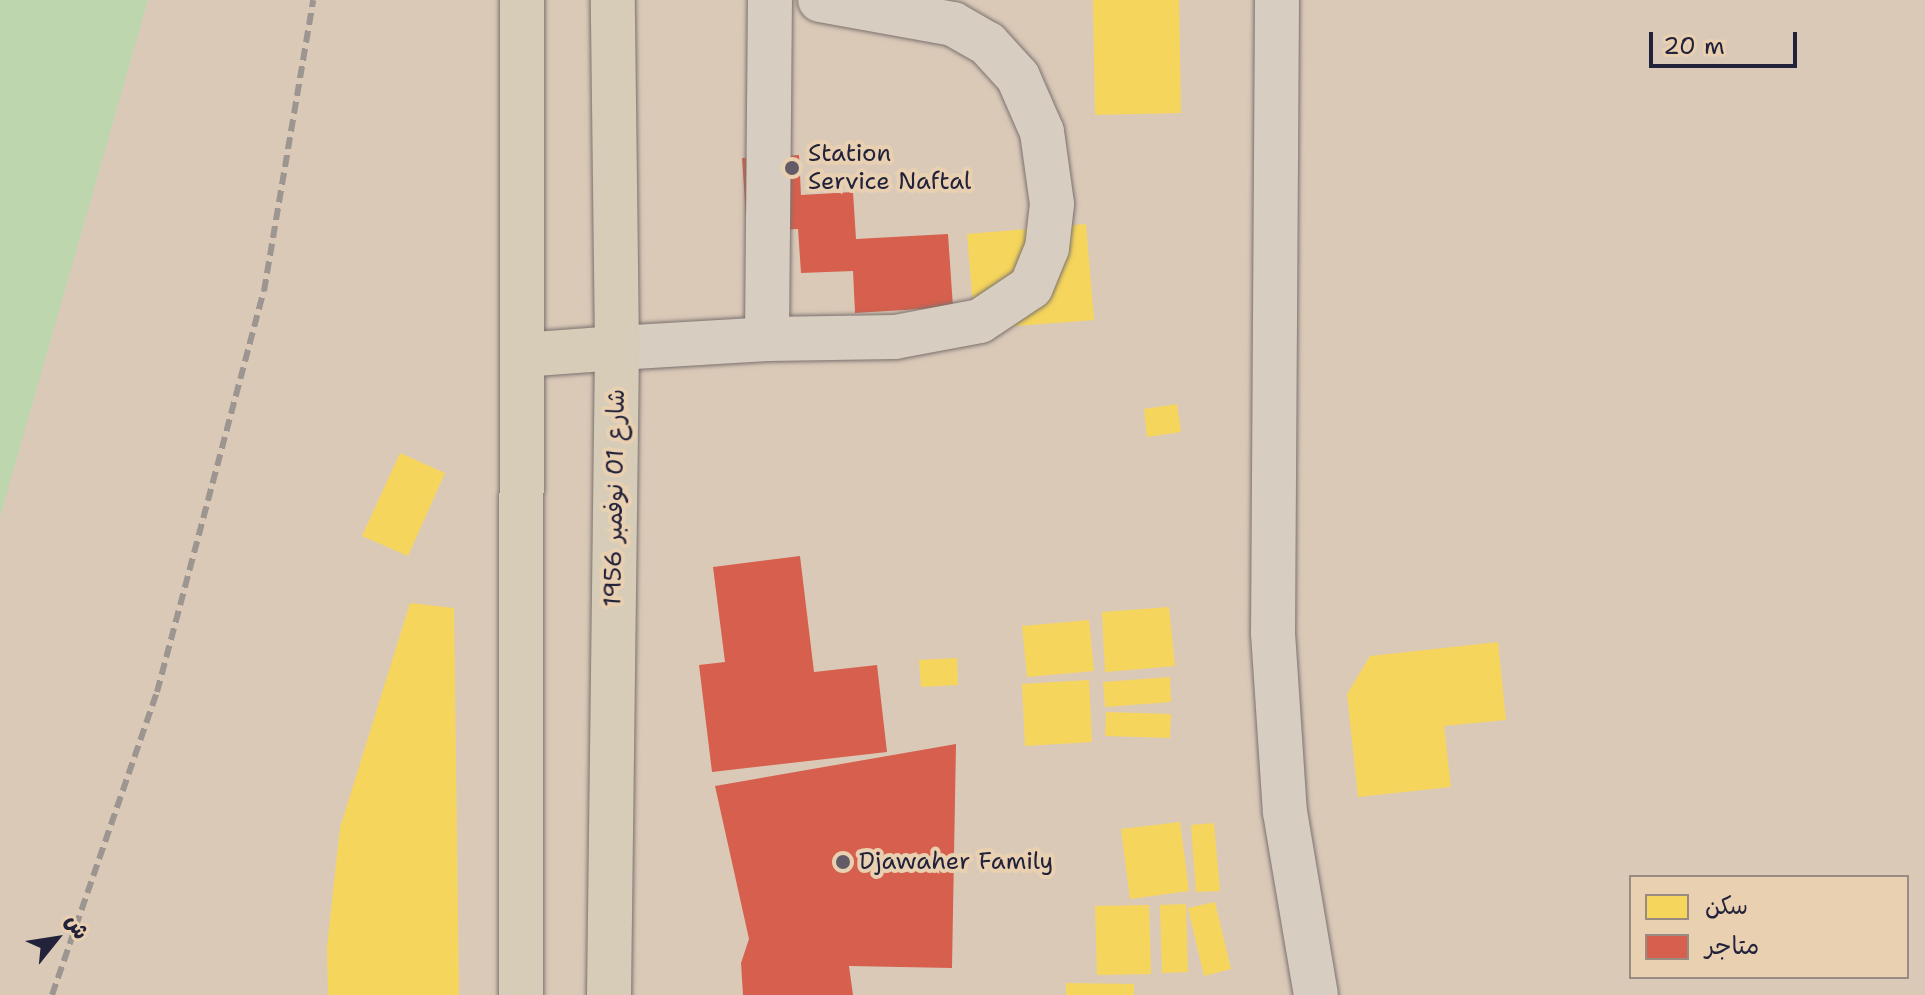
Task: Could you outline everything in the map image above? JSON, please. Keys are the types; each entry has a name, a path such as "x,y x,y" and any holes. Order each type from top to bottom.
{"main road":[{"path":"521,995 522,0"},
{"name":"شارع 01 نوفمبر 1956","path":"609,995 617,348 613,0"},
{"path":"522,355 617,348"}],"street":[{"path":"767,339 770,0"},
{"path":"617,348 767,339 895,337 980,321 1031,287 1047,248 1052,204 1042,132 1018,77 988,44 953,24 820,0"},
{"path":"1277,0 1273,633 1285,812 1316,995"}],"green space":[{"path":"0,0 148,0 0,517"}],"building: سكن":[{"path":"1093,0 1179,0 1181,113 1095,115"},
{"path":"1086,224 1094,320 975,329 967,234"},
{"path":"1177,404 1181,432 1147,437 1144,409"},
{"path":"400,453 445,473 408,556 362,536"},
{"path":"410,603 454,608 459,995 328,995 327,947 340,828"},
{"path":"1169,607 1175,666 1105,672 1102,612"},
{"path":"1089,620 1094,671 1027,677 1022,626"},
{"path":"1498,642 1506,720 1444,726 1451,787 1358,797 1347,694 1370,656"},
{"path":"957,658 958,685 921,687 919,660"},
{"path":"1170,677 1171,702 1105,707 1103,682"},
{"path":"1089,680 1092,742 1025,746 1022,684"},
{"path":"1106,712 1171,714 1170,738 1105,736"},
{"path":"1180,822 1189,891 1130,899 1121,829"},
{"path":"1214,823 1220,891 1196,892 1191,825"},
{"path":"1215,902 1231,969 1204,976 1188,908"},
{"path":"1186,904 1188,972 1162,973 1160,905"},
{"path":"1149,905 1151,974 1097,975 1095,906"},
{"path":"1066,983 1134,984 1134,995 1066,995"}],"building: متاجر":[{"path":"799,155 801,195 853,192 856,239 948,234 953,307 855,313 853,271 801,273 798,229 747,232 742,158"},
{"path":"800,556 814,672 877,665 887,752 712,772 699,665 725,662 713,567"},
{"name":"Djawaher Family","path":"956,744 952,968 849,966 853,995 743,995 741,963 749,939 715,786"}],"railway":[{"path":"52,995 157,692 264,291 313,0"}],"place":[{"name":"Station Service Naftal","path":"792,168"},
{"name":"Djawaher Family","path":"843,862"}]}
